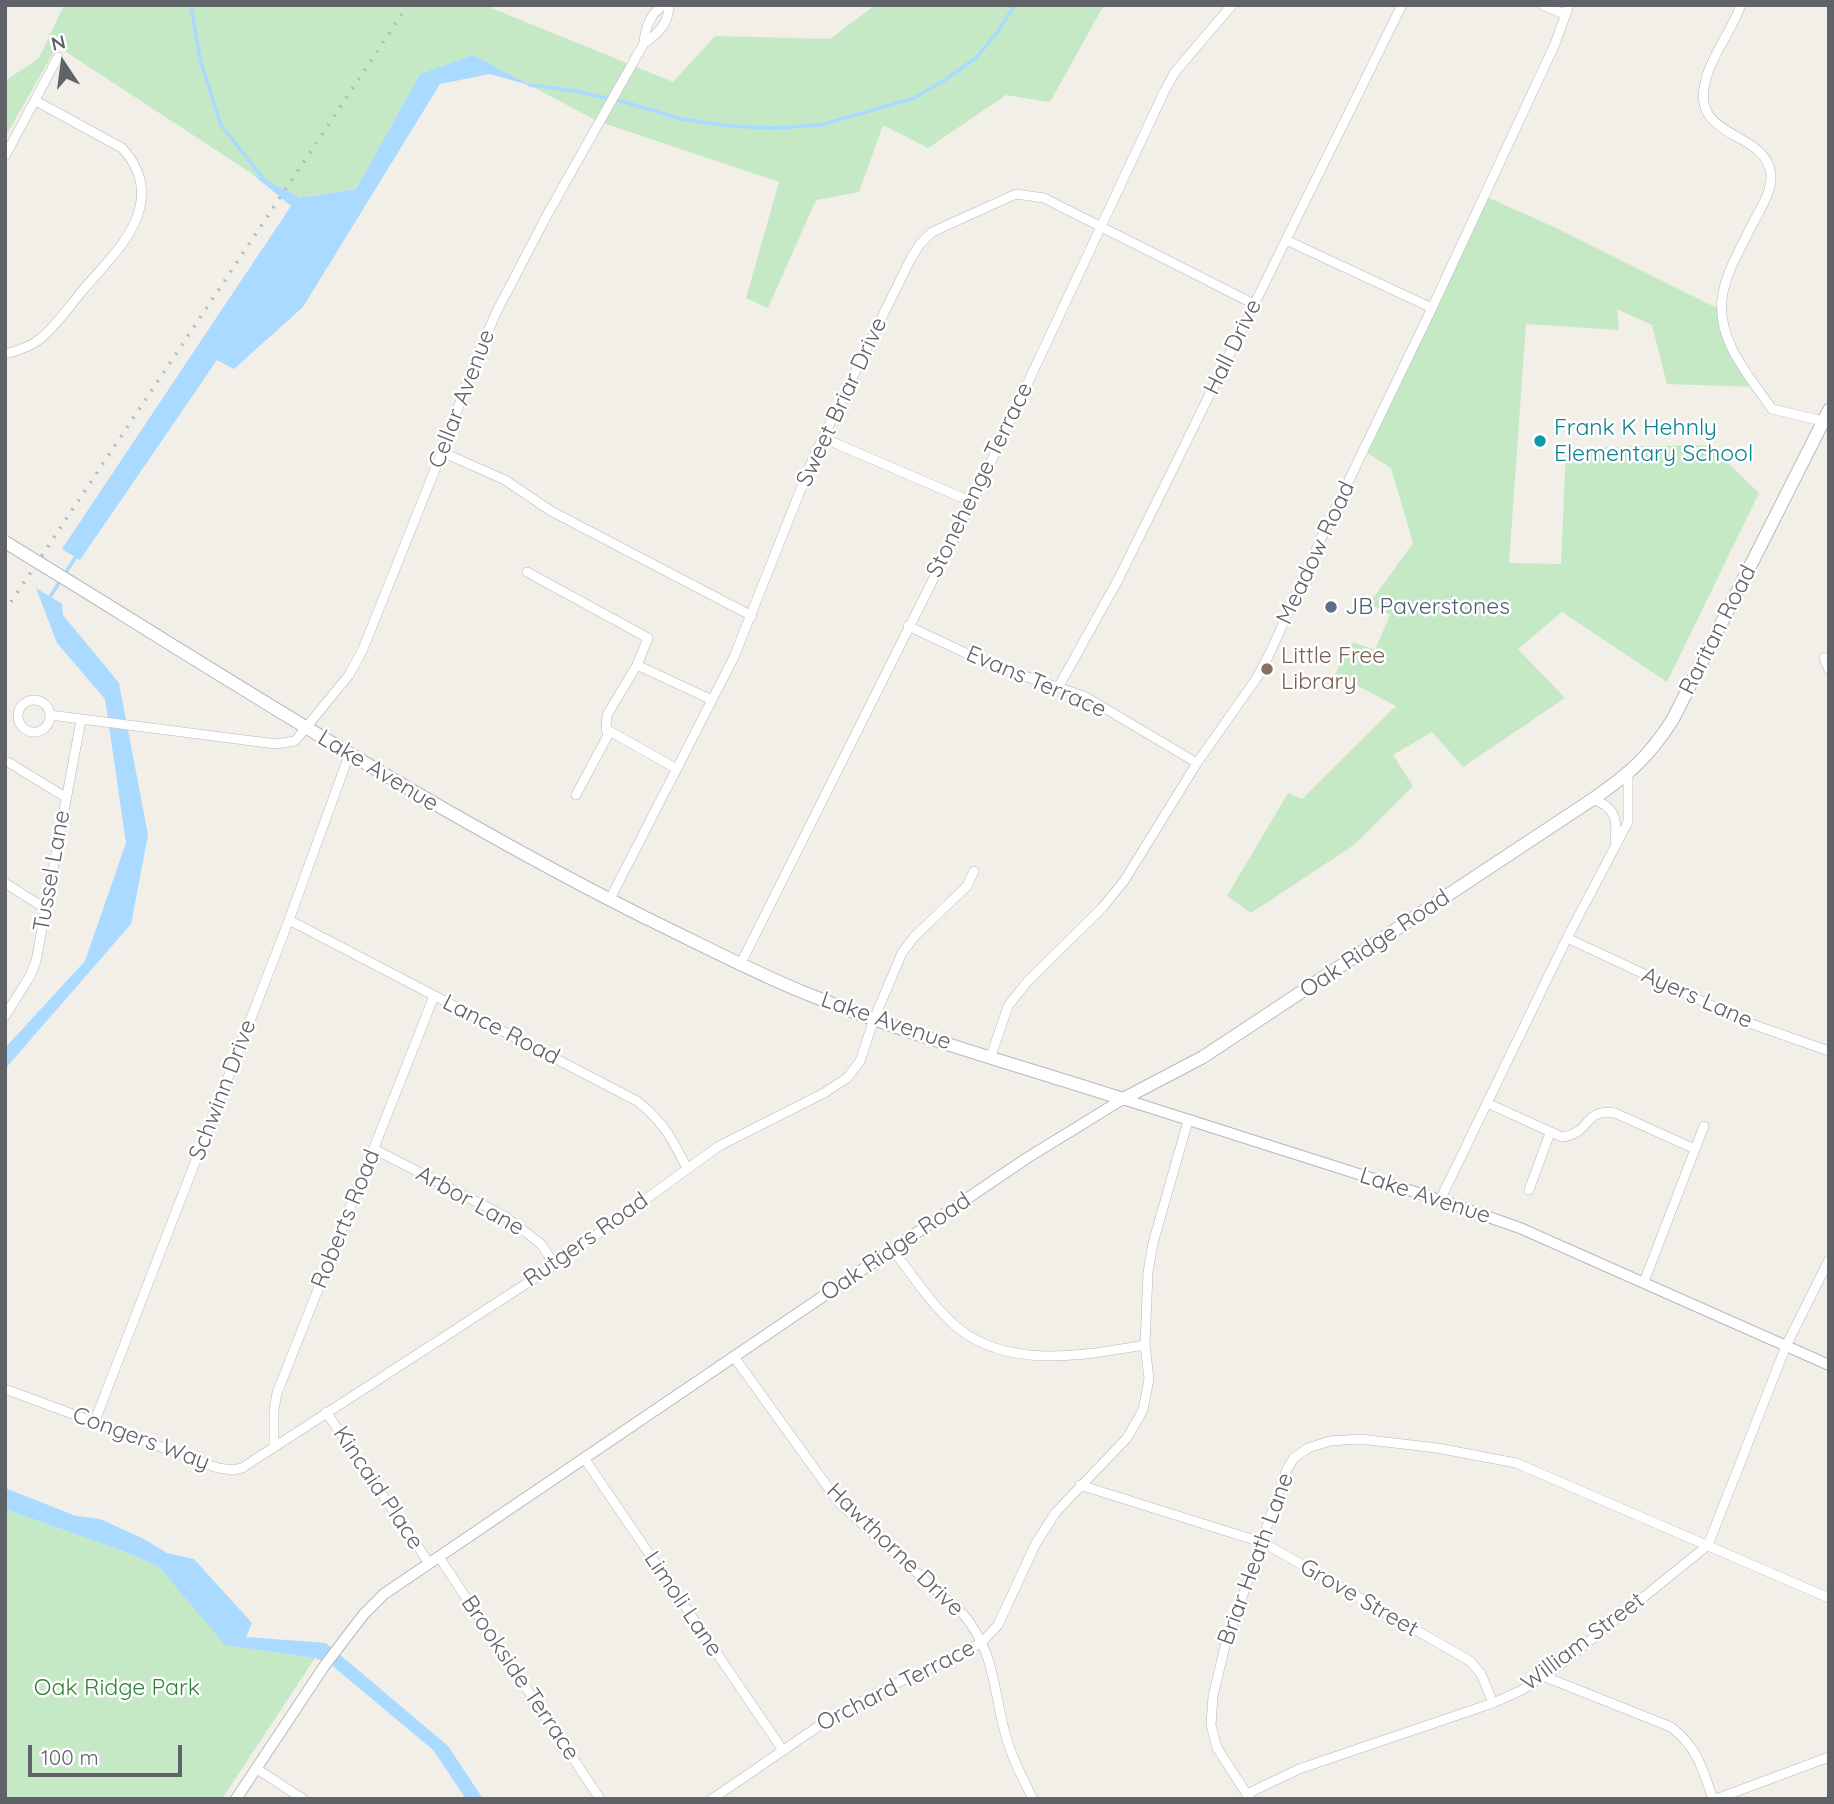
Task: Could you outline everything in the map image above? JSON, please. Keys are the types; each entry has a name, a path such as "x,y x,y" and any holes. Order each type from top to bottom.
{"main road":[{"name":"Raritan Road","path":"1628,774 1656,746 1673,719 1826,416"},
{"name":"Lake Avenue","path":"5,542 349,755 458,818 740,965 874,1019 1123,1099"},
{"name":"Oak Ridge Road","path":"1123,1099 1203,1057 1628,774"}],"street":[{"name":"Cellar Avenue","path":"306,728 349,675 363,649 496,313 538,232 644,43 645,29 658,9 667,5"},
{"name":"Stonehenge Terrace","path":"740,965 972,502 1170,82 1232,5"},
{"name":"Hall Drive","path":"1059,686 1119,578 1402,5"},
{"path":"1543,5 1566,15"},
{"name":"Meadow Road","path":"991,1056 1009,1006 1027,982 1102,908 1124,881 1197,764 1256,679 1555,44 1569,5"},
{"path":"1741,5 1708,72 1704,100 1713,121 1730,134 1753,145 1764,156 1771,175 1763,202 1728,275 1722,299 1722,320 1729,344 1772,409 1826,416"},
{"path":"5,156 58,57"},
{"path":"5,354 34,343 53,326 123,241 134,225 141,205 139,176 122,148 36,101"},
{"name":"Sweet Briar Drive","path":"610,899 734,657 823,438 910,260 932,232 1016,194 1044,198 1254,304"},
{"path":"1286,240 1432,308"},
{"path":"823,438 972,502"},
{"path":"442,452 505,480 560,516 752,616"},
{"path":"527,572 648,638 637,666 607,715 608,735 576,795"},
{"name":"Evans Terrace","path":"908,626 987,663 1086,697 1197,764"},
{"path":"1824,658 1829,670"},
{"path":"637,666 712,700"},
{"path":"50,715 276,744 295,741 306,728"},
{"name":"Tussel Lane","path":"7,1010 30,976 36,961 81,720"},
{"path":"606,729 677,769"},
{"name":"Schwinn Drive","path":"94,1423 289,920 349,755"},
{"path":"8,762 65,797"},
{"path":"1440,1200 1567,938 1628,822 1628,774"},
{"path":"1592,800 1606,805 1614,813 1617,824 1615,845"},
{"name":"Rutgers Road","path":"274,1446 555,1265 719,1146 824,1094 847,1078 860,1061 874,1019 902,953 914,937 967,886 974,872"},
{"path":"5,883 46,909"},
{"name":"Lance Road","path":"289,920 637,1101 656,1116 669,1133 687,1168"},
{"name":"Ayers Lane","path":"1567,938 1749,1023 1829,1051"},
{"name":"Roberts Road","path":"274,1446 277,1393 434,996"},
{"name":"Lake Avenue","path":"1123,1099 1520,1228 1829,1364"},
{"name":"Oak Ridge Road","path":"236,1799 336,1649 374,1603 1035,1153 1123,1099"},
{"path":"1487,1103 1562,1137 1575,1135 1595,1114 1605,1111 1615,1113 1695,1149"},
{"name":"Orchard Terrace","path":"712,1799 782,1749 862,1701 966,1653 983,1641 998,1625 1036,1543 1056,1513 1080,1485 1127,1438 1146,1400 1149,1379 1145,1314 1150,1262 1188,1121"},
{"path":"1644,1282 1704,1126"},
{"path":"1529,1190 1550,1133"},
{"name":"Arbor Lane","path":"374,1149 506,1217 541,1244 555,1265"},
{"path":"892,1250 957,1327 976,1341 995,1349 1020,1355 1049,1356 1145,1345"},
{"name":"William Street","path":"1248,1797 1299,1769 1493,1703 1522,1690 1561,1664 1708,1545 1786,1346 1829,1260"},
{"name":"Hawthorne Drive","path":"734,1357 840,1504 964,1615 983,1641 1012,1756 1032,1799"},
{"name":"Congers Way","path":"5,1389 226,1470 242,1468 274,1446"},
{"name":"Kincaid Place","path":"326,1412 434,1560"},
{"name":"Briar Heath Lane","path":"1248,1797 1217,1748 1211,1725 1213,1696 1225,1646 1287,1469 1294,1458 1308,1448 1331,1441 1360,1439 1437,1448 1516,1463 1829,1598"},
{"name":"Limoli Lane","path":"584,1458 782,1749"},
{"name":"Grove Street","path":"1080,1485 1260,1542 1470,1661 1481,1674 1493,1703"},
{"name":"Brookside Terrace","path":"434,1560 600,1799"},
{"path":"1543,1676 1671,1727 1688,1740 1715,1799 1829,1756"},
{"path":"257,1769 303,1799"}],"green space":[{"path":"64,5 484,5 673,82 715,36 830,39 875,5 1104,5 1050,102 1006,95 928,148 883,125 859,192 816,200 768,308 746,298 779,182 597,121 473,55 420,74 356,189 297,198 251,173 57,46 5,137 5,81 39,58"},
{"path":"1487,197 1717,308 1757,387 1667,384 1652,325 1617,309 1619,330 1526,324 1509,563 1561,564 1566,448 1709,445 1759,493 1667,682 1562,612 1518,649 1565,698 1463,767 1432,732 1393,755 1413,786 1354,845 1251,913 1227,896 1288,793 1302,799 1396,706 1335,674 1353,642 1375,650 1390,615 1369,604 1413,543 1391,468 1364,451"},
{"name":"Oak Ridge Park","path":"5,1509 158,1566 226,1645 315,1658 222,1799 5,1799"}],"water":[{"path":"473,55 532,86 490,74 440,84 303,307 234,369 217,360 80,560 62,549 291,206 251,173 297,198 356,189 420,74"},
{"path":"36,588 62,604 63,615 119,683 148,835 131,924 5,1069 5,1048 85,961 126,843 105,699 57,643"},
{"path":"5,1488 76,1516 100,1519 167,1553 194,1559 252,1623 246,1637 326,1643 448,1746 483,1799 466,1799 433,1750 329,1663 315,1658 225,1645 158,1566 5,1509"}],"waterway":[{"path":"191,5 200,59 221,125 266,182 297,198"},
{"path":"529,85 575,91 681,119 730,126 775,128 821,125 914,98 945,80 976,58 1015,5"},
{"path":"65,574 78,553"},
{"path":"48,600 61,580"}],"railway":[{"path":"5,611 408,5"}],"place":[{"name":"Frank K Hehnly Elementary School","path":"1540,441"},
{"name":"JB Paverstones","path":"1331,607"},
{"name":"Little Free Library","path":"1267,669"}]}
